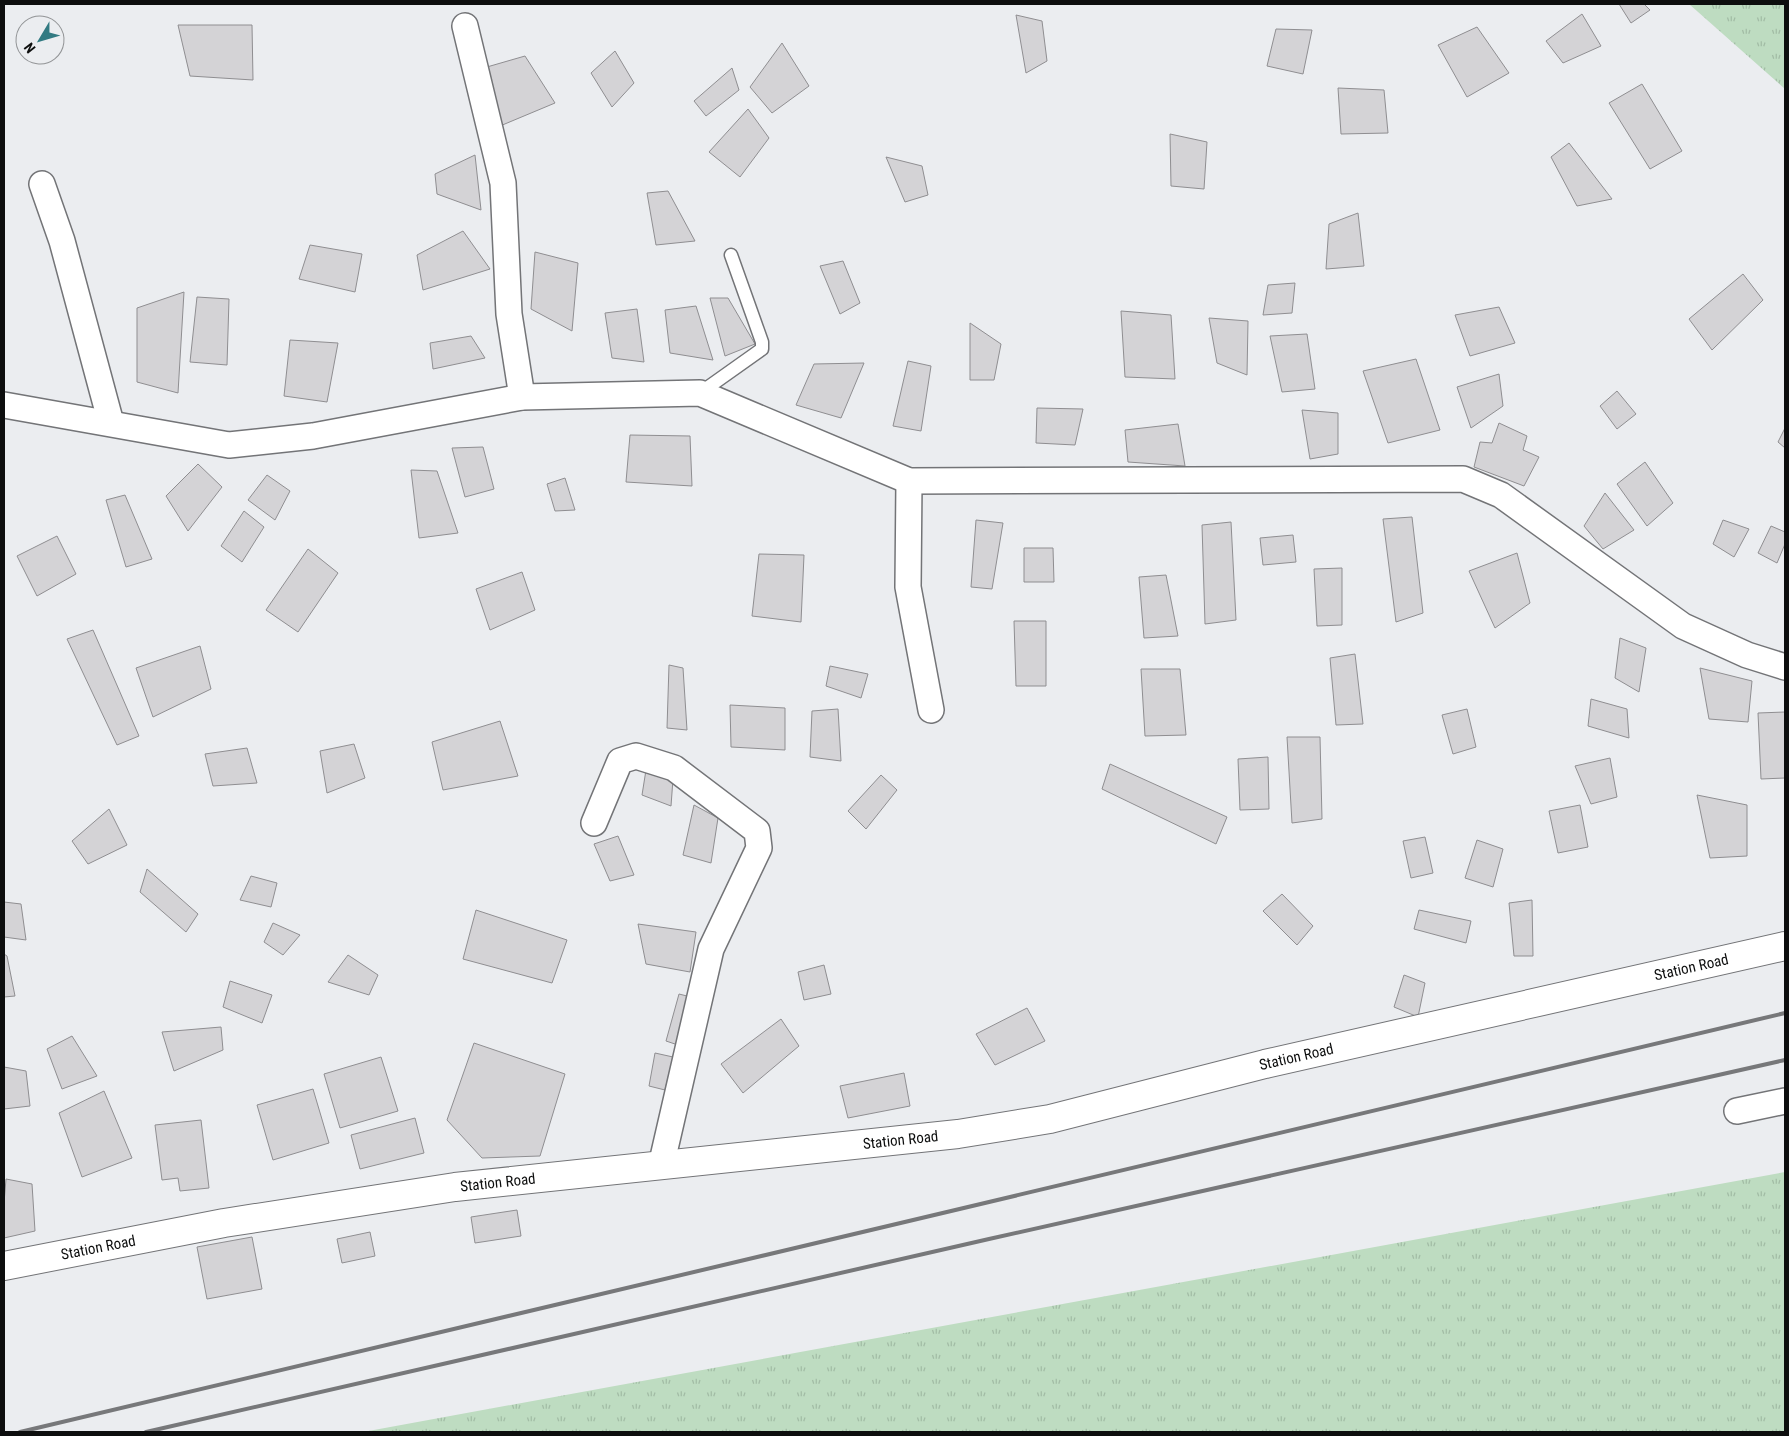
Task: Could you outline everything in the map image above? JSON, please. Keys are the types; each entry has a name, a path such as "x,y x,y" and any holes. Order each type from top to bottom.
{"street":[{"path":"465,26 503,183 509,314 522,397"},
{"path":"42,184 62,241 111,423"},
{"path":"4,405 229,446 313,436 522,397 700,393 909,481 1463,478 1502,494 1683,626 1747,655 1785,667"},
{"path":"909,481 908,587 930,710"},
{"path":"594,823 620,761 636,756 674,768 757,830 759,848 711,949 661,1166"},
{"name":"Station Road","path":"4,1266 224,1223 454,1187 958,1134 1050,1119 1265,1064 1785,946"},
{"path":"1737,1111 1785,1101"}],"lane":[{"path":"700,393 762,349 762,342 731,255"}],"green space":[{"path":"1689,4 1785,4 1785,89"},
{"path":"1785,1172 1785,1432 363,1432"}],"building":[{"path":"1619,4 1644,4 1650,10 1631,23"},
{"path":"1582,14 1601,46 1563,63 1546,41"},
{"path":"1016,15 1042,21 1047,61 1026,73"},
{"path":"178,25 252,25 253,80 190,76"},
{"path":"1477,27 1509,73 1467,97 1438,45"},
{"path":"1276,29 1312,30 1303,74 1267,66"},
{"path":"782,43 809,86 772,113 750,87"},
{"path":"615,51 634,83 612,107 591,73"},
{"path":"525,56 555,103 500,126 480,69"},
{"path":"732,68 739,90 706,116 694,101"},
{"path":"1642,84 1682,151 1650,169 1609,103"},
{"path":"1338,88 1384,90 1388,133 1341,134"},
{"path":"748,109 769,138 740,177 709,152"},
{"path":"1170,134 1207,142 1204,189 1171,186"},
{"path":"1569,143 1612,199 1577,206 1551,157"},
{"path":"475,155 481,210 437,194 435,174"},
{"path":"886,157 922,166 928,195 905,202"},
{"path":"668,191 695,241 656,245 647,193"},
{"path":"1358,213 1364,266 1326,269 1329,224"},
{"path":"463,231 490,269 423,290 417,255"},
{"path":"310,245 362,254 355,292 299,279"},
{"path":"535,252 578,263 572,331 531,309"},
{"path":"843,261 860,303 840,314 820,266"},
{"path":"1743,274 1763,300 1712,350 1689,319"},
{"path":"1295,283 1292,313 1263,315 1268,285"},
{"path":"184,292 178,393 137,382 137,308"},
{"path":"197,297 229,299 227,365 190,362"},
{"path":"710,298 728,298 755,344 725,356"},
{"path":"696,306 713,360 670,353 665,310"},
{"path":"1499,307 1515,343 1470,356 1455,315"},
{"path":"637,309 644,362 612,358 605,313"},
{"path":"1121,311 1171,315 1175,379 1125,377"},
{"path":"1209,318 1248,321 1247,375 1217,363"},
{"path":"970,323 1001,344 994,380 970,380"},
{"path":"1307,334 1315,389 1282,392 1270,336"},
{"path":"471,336 485,358 433,369 430,343"},
{"path":"290,340 338,343 327,402 284,396"},
{"path":"1416,359 1440,430 1388,443 1363,371"},
{"path":"908,361 931,366 921,431 893,426"},
{"path":"864,363 841,418 796,405 814,364"},
{"path":"1499,374 1503,406 1471,428 1457,387"},
{"path":"1617,391 1636,414 1617,429 1600,406"},
{"path":"1037,408 1083,409 1075,445 1036,443"},
{"path":"1302,410 1338,413 1338,454 1310,459"},
{"path":"1499,423 1527,436 1523,450 1539,457 1524,486 1474,467 1480,442 1492,443"},
{"path":"1178,424 1185,466 1128,462 1125,430"},
{"path":"1785,428 1785,448 1778,442"},
{"path":"630,435 690,436 692,486 626,482"},
{"path":"483,447 494,489 465,497 452,448"},
{"path":"1645,462 1673,503 1647,526 1617,484"},
{"path":"198,464 222,487 188,531 166,496"},
{"path":"411,470 437,471 458,533 419,538"},
{"path":"267,475 290,491 275,520 248,500"},
{"path":"565,478 575,510 555,511 547,484"},
{"path":"1605,493 1634,530 1603,549 1584,526"},
{"path":"125,495 152,559 126,567 106,500"},
{"path":"244,511 264,527 242,562 221,546"},
{"path":"1412,517 1423,613 1396,622 1383,519"},
{"path":"976,520 1003,523 992,589 971,587"},
{"path":"1723,520 1749,529 1734,557 1713,544"},
{"path":"1231,522 1236,620 1205,624 1202,525"},
{"path":"1771,526 1785,532 1785,544 1777,563 1758,553"},
{"path":"1293,535 1296,562 1263,565 1260,538"},
{"path":"57,536 76,574 37,596 17,556"},
{"path":"1024,548 1053,548 1054,582 1024,582"},
{"path":"308,549 338,573 298,632 266,610"},
{"path":"1517,553 1530,603 1495,628 1469,571"},
{"path":"759,554 804,555 801,622 752,616"},
{"path":"1342,568 1342,625 1317,626 1314,569"},
{"path":"522,572 535,610 490,630 476,589"},
{"path":"1166,575 1178,636 1144,638 1139,577"},
{"path":"1014,621 1046,621 1046,686 1016,686"},
{"path":"93,630 139,736 117,745 67,639"},
{"path":"1620,638 1646,648 1639,692 1615,678"},
{"path":"200,646 211,689 153,717 136,668"},
{"path":"1355,654 1363,724 1336,725 1330,658"},
{"path":"669,665 683,668 687,730 667,728"},
{"path":"830,666 868,674 861,698 826,686"},
{"path":"1700,668 1752,681 1748,722 1709,719"},
{"path":"1141,669 1180,669 1186,735 1145,736"},
{"path":"1591,699 1627,709 1629,738 1588,726"},
{"path":"730,705 785,708 785,750 731,747"},
{"path":"838,709 841,761 810,757 812,711"},
{"path":"1467,709 1476,747 1453,754 1442,715"},
{"path":"1785,712 1785,778 1761,779 1758,713"},
{"path":"500,721 518,776 443,790 432,742"},
{"path":"1287,737 1320,737 1322,819 1292,823"},
{"path":"354,744 365,778 327,793 320,751"},
{"path":"247,748 257,783 213,786 205,754"},
{"path":"1268,757 1269,809 1240,810 1238,759"},
{"path":"1610,758 1617,797 1591,804 1575,766"},
{"path":"1110,764 1227,817 1216,844 1102,789"},
{"path":"646,770 673,779 671,806 642,795"},
{"path":"881,775 897,790 866,829 848,811"},
{"path":"1697,795 1747,805 1747,856 1710,858"},
{"path":"694,805 718,818 711,863 683,855"},
{"path":"1580,805 1588,847 1558,853 1549,811"},
{"path":"109,809 127,845 88,864 72,841"},
{"path":"618,836 634,875 610,881 594,844"},
{"path":"1425,837 1433,873 1411,878 1403,841"},
{"path":"1477,840 1503,849 1493,887 1465,878"},
{"path":"147,869 198,914 186,932 140,892"},
{"path":"251,876 277,883 271,907 240,900"},
{"path":"1282,894 1313,926 1297,945 1263,911"},
{"path":"1532,900 1533,956 1514,956 1509,903"},
{"path":"4,902 21,904 26,940 4,937"},
{"path":"476,910 567,940 552,983 463,959"},
{"path":"1419,910 1471,921 1466,943 1414,929"},
{"path":"273,923 300,935 283,955 264,942"},
{"path":"638,924 696,932 690,972 646,964"},
{"path":"4,954 7,956 15,996 4,997"},
{"path":"348,955 378,975 369,995 328,982"},
{"path":"824,965 831,994 804,1000 798,972"},
{"path":"1404,975 1425,983 1418,1017 1394,1007"},
{"path":"230,981 272,995 262,1023 223,1007"},
{"path":"679,994 691,997 681,1046 666,1041"},
{"path":"1027,1008 1045,1041 995,1065 976,1034"},
{"path":"781,1019 799,1046 743,1093 721,1064"},
{"path":"221,1027 223,1050 174,1071 162,1032"},
{"path":"72,1036 97,1076 62,1089 47,1049"},
{"path":"474,1043 565,1074 540,1156 482,1158 447,1120"},
{"path":"655,1053 673,1057 665,1090 649,1086"},
{"path":"381,1057 398,1111 340,1128 324,1074"},
{"path":"4,1067 26,1071 30,1106 4,1109"},
{"path":"904,1073 910,1106 848,1118 840,1086"},
{"path":"313,1089 329,1143 273,1160 257,1105"},
{"path":"104,1091 132,1158 82,1177 59,1113"},
{"path":"415,1118 424,1153 360,1169 351,1135"},
{"path":"201,1120 209,1188 180,1191 178,1178 162,1180 155,1125"},
{"path":"6,1179 32,1184 35,1231 4,1238"},
{"path":"517,1210 521,1236 475,1243 471,1217"},
{"path":"370,1232 375,1256 342,1263 337,1239"},
{"path":"252,1237 262,1289 207,1299 197,1247"}],"railway":[{"path":"20,1432 1785,1013"},
{"path":"146,1432 989,1239 1785,1060"}]}
